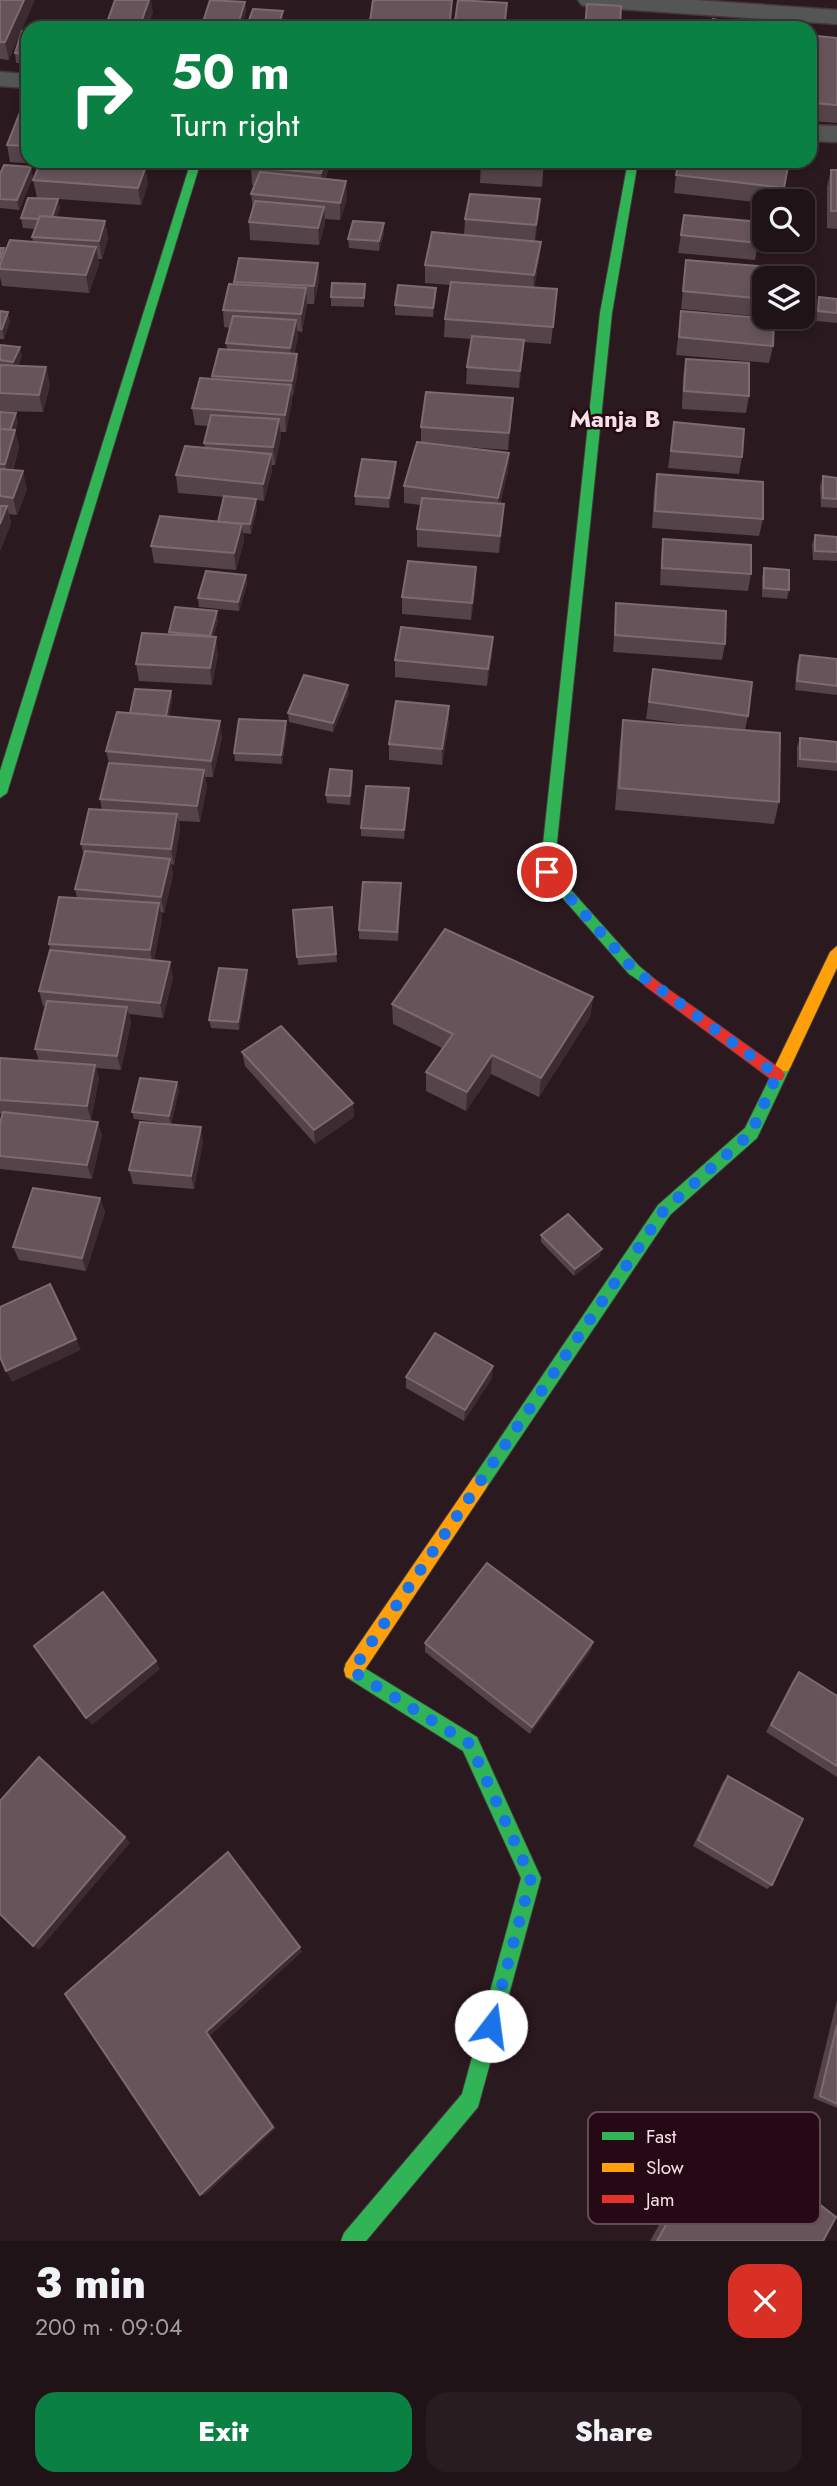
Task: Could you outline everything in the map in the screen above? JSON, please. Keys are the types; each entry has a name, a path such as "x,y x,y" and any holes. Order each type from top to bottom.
{"street":[{"path":"590,0 837,17"},
{"path":"0,79 21,80"},
{"path":"817,133 837,134"},
{"path":"0,793 194,168"},
{"path":"632,168 606,313 547,872 634,970 777,1075"},
{"path":"352,2241 471,2100 531,1878 470,1744 352,1671 664,1210 751,1133 837,952"}],"building":[{"path":"0,0 24,0 5,42 0,42"},
{"path":"115,0 149,0 142,21 108,21"},
{"path":"210,0 245,2 239,21 203,21"},
{"path":"373,0 452,0 450,21 370,21"},
{"path":"458,0 507,3 505,21 455,21"},
{"path":"587,4 621,6 620,21 586,21"},
{"path":"253,9 283,11 280,21 249,21"},
{"path":"21,34 21,53 15,53"},
{"path":"817,36 837,38 837,105 817,103"},
{"path":"21,110 21,146 7,145"},
{"path":"4,165 31,168 17,200 0,199 0,174"},
{"path":"38,168 145,168 138,188 33,180"},
{"path":"263,168 323,168 321,173"},
{"path":"678,168 788,168 784,188 676,175"},
{"path":"831,170 837,170 837,211 831,211"},
{"path":"260,172 346,181 340,203 251,194"},
{"path":"470,194 540,199 536,225 465,219"},
{"path":"28,198 58,199 52,217 21,218"},
{"path":"255,201 324,207 318,228 249,222"},
{"path":"684,215 752,221 752,242 681,235"},
{"path":"40,216 105,221 99,241 32,237"},
{"path":"353,221 384,223 379,241 348,239"},
{"path":"432,232 541,242 534,275 425,265"},
{"path":"10,240 96,247 86,275 0,269"},
{"path":"239,258 318,263 314,286 234,282"},
{"path":"686,260 758,266 752,266 752,298 683,291"},
{"path":"451,282 557,289 553,327 445,319"},
{"path":"332,283 365,284 364,298 331,297"},
{"path":"229,284 306,288 301,314 223,310"},
{"path":"398,285 436,288 433,308 395,305"},
{"path":"819,297 837,299 837,313 818,311"},
{"path":"0,311 8,312 2,329 0,329"},
{"path":"681,311 752,317 752,329 774,329 773,346 679,337"},
{"path":"233,316 296,320 290,348 226,343"},
{"path":"472,336 524,340 520,371 467,367"},
{"path":"0,345 20,347 13,362 0,360"},
{"path":"219,349 297,354 292,381 212,376"},
{"path":"686,359 749,363 749,396 684,391"},
{"path":"0,365 46,367 39,395 0,393"},
{"path":"200,378 291,385 285,415 192,408"},
{"path":"426,392 513,398 509,433 421,427"},
{"path":"0,412 16,413 10,430 0,429"},
{"path":"211,415 279,419 273,447 204,443"},
{"path":"674,422 744,429 742,457 671,451"},
{"path":"0,429 15,430 5,464 0,464"},
{"path":"417,442 509,453 498,498 404,486"},
{"path":"185,446 271,454 263,484 176,475"},
{"path":"362,459 396,462 389,498 355,496"},
{"path":"0,469 23,471 13,498 0,496"},
{"path":"657,474 763,482 763,519 655,511"},
{"path":"823,476 837,478 837,499 823,498"},
{"path":"224,496 256,499 250,524 218,522"},
{"path":"422,498 504,504 500,536 417,529"},
{"path":"0,506 7,506 0,524"},
{"path":"160,516 242,524 234,553 151,546"},
{"path":"815,535 837,537 837,552 815,551"},
{"path":"663,539 751,545 751,574 662,568"},
{"path":"408,561 476,567 472,603 402,597"},
{"path":"764,568 789,570 789,590 764,588"},
{"path":"206,571 246,575 238,602 198,598"},
{"path":"616,603 726,611 725,644 615,635"},
{"path":"175,607 217,611 210,636 169,632"},
{"path":"401,627 493,637 488,669 395,660"},
{"path":"142,633 216,637 210,668 136,664"},
{"path":"800,655 837,659 837,686 797,681"},
{"path":"653,669 752,682 748,716 649,702"},
{"path":"304,675 348,685 333,723 288,713"},
{"path":"135,689 171,691 166,716 130,713"},
{"path":"396,701 449,706 442,749 389,744"},
{"path":"117,712 220,721 211,761 106,751"},
{"path":"239,719 286,721 281,755 234,753"},
{"path":"623,720 780,733 779,802 619,788"},
{"path":"800,738 837,742 837,762 800,759"},
{"path":"109,763 204,770 197,806 100,799"},
{"path":"330,769 352,771 350,796 326,795"},
{"path":"366,786 409,788 404,830 361,828"},
{"path":"89,809 177,814 171,849 81,844"},
{"path":"85,851 170,859 161,897 75,889"},
{"path":"363,882 401,883 397,932 359,930"},
{"path":"59,897 159,903 150,950 49,944"},
{"path":"332,907 336,954 297,957 293,910"},
{"path":"445,929 593,997 541,1078 492,1055 467,1092 426,1072 453,1034 392,1004"},
{"path":"50,950 170,962 160,1003 39,991"},
{"path":"219,968 247,970 238,1022 209,1020"},
{"path":"47,1001 127,1007 117,1056 35,1049"},
{"path":"281,1026 353,1103 314,1130 242,1052"},
{"path":"0,1058 95,1065 87,1106 0,1100"},
{"path":"140,1078 177,1082 169,1116 132,1112"},
{"path":"3,1112 98,1122 87,1165 0,1156 0,1123"},
{"path":"140,1122 201,1127 191,1176 129,1170"},
{"path":"33,1188 100,1198 82,1258 13,1247"},
{"path":"568,1214 602,1249 575,1269 541,1235"},
{"path":"50,1284 76,1339 6,1371 0,1357 0,1307"},
{"path":"435,1333 493,1366 465,1410 406,1377"},
{"path":"487,1563 593,1642 532,1727 425,1643"},
{"path":"103,1592 156,1661 86,1718 34,1646"},
{"path":"799,1672 837,1696 837,1766 771,1725"},
{"path":"39,1757 125,1837 33,1946 0,1914 0,1801"},
{"path":"728,1776 803,1819 772,1885 698,1840"},
{"path":"228,1852 300,1947 206,2032 273,2127 200,2195 65,1994"},
{"path":"837,2025 837,2104 820,2096"},
{"path":"820,2205 836,2217 823,2241 657,2241 666,2224 820,2224"}],"traffic: fast":[{"path":"0,793 194,168"},
{"path":"632,168 606,313 547,872 634,970 650,982"},
{"path":"479,1484 664,1210 751,1133 783,1066"},
{"path":"352,2241 471,2100 531,1878 470,1744 353,1670"}],"traffic: slow":[{"path":"783,1066 837,952"},
{"path":"353,1670 479,1484"}],"traffic: jam":[{"path":"650,982 777,1075"}],"district":[{"name":"Manja B","path":"615,418"}],"route":[{"path":"491,2026 531,1878 470,1744 352,1671 664,1210 751,1133 777,1075 634,970 547,872"}]}
